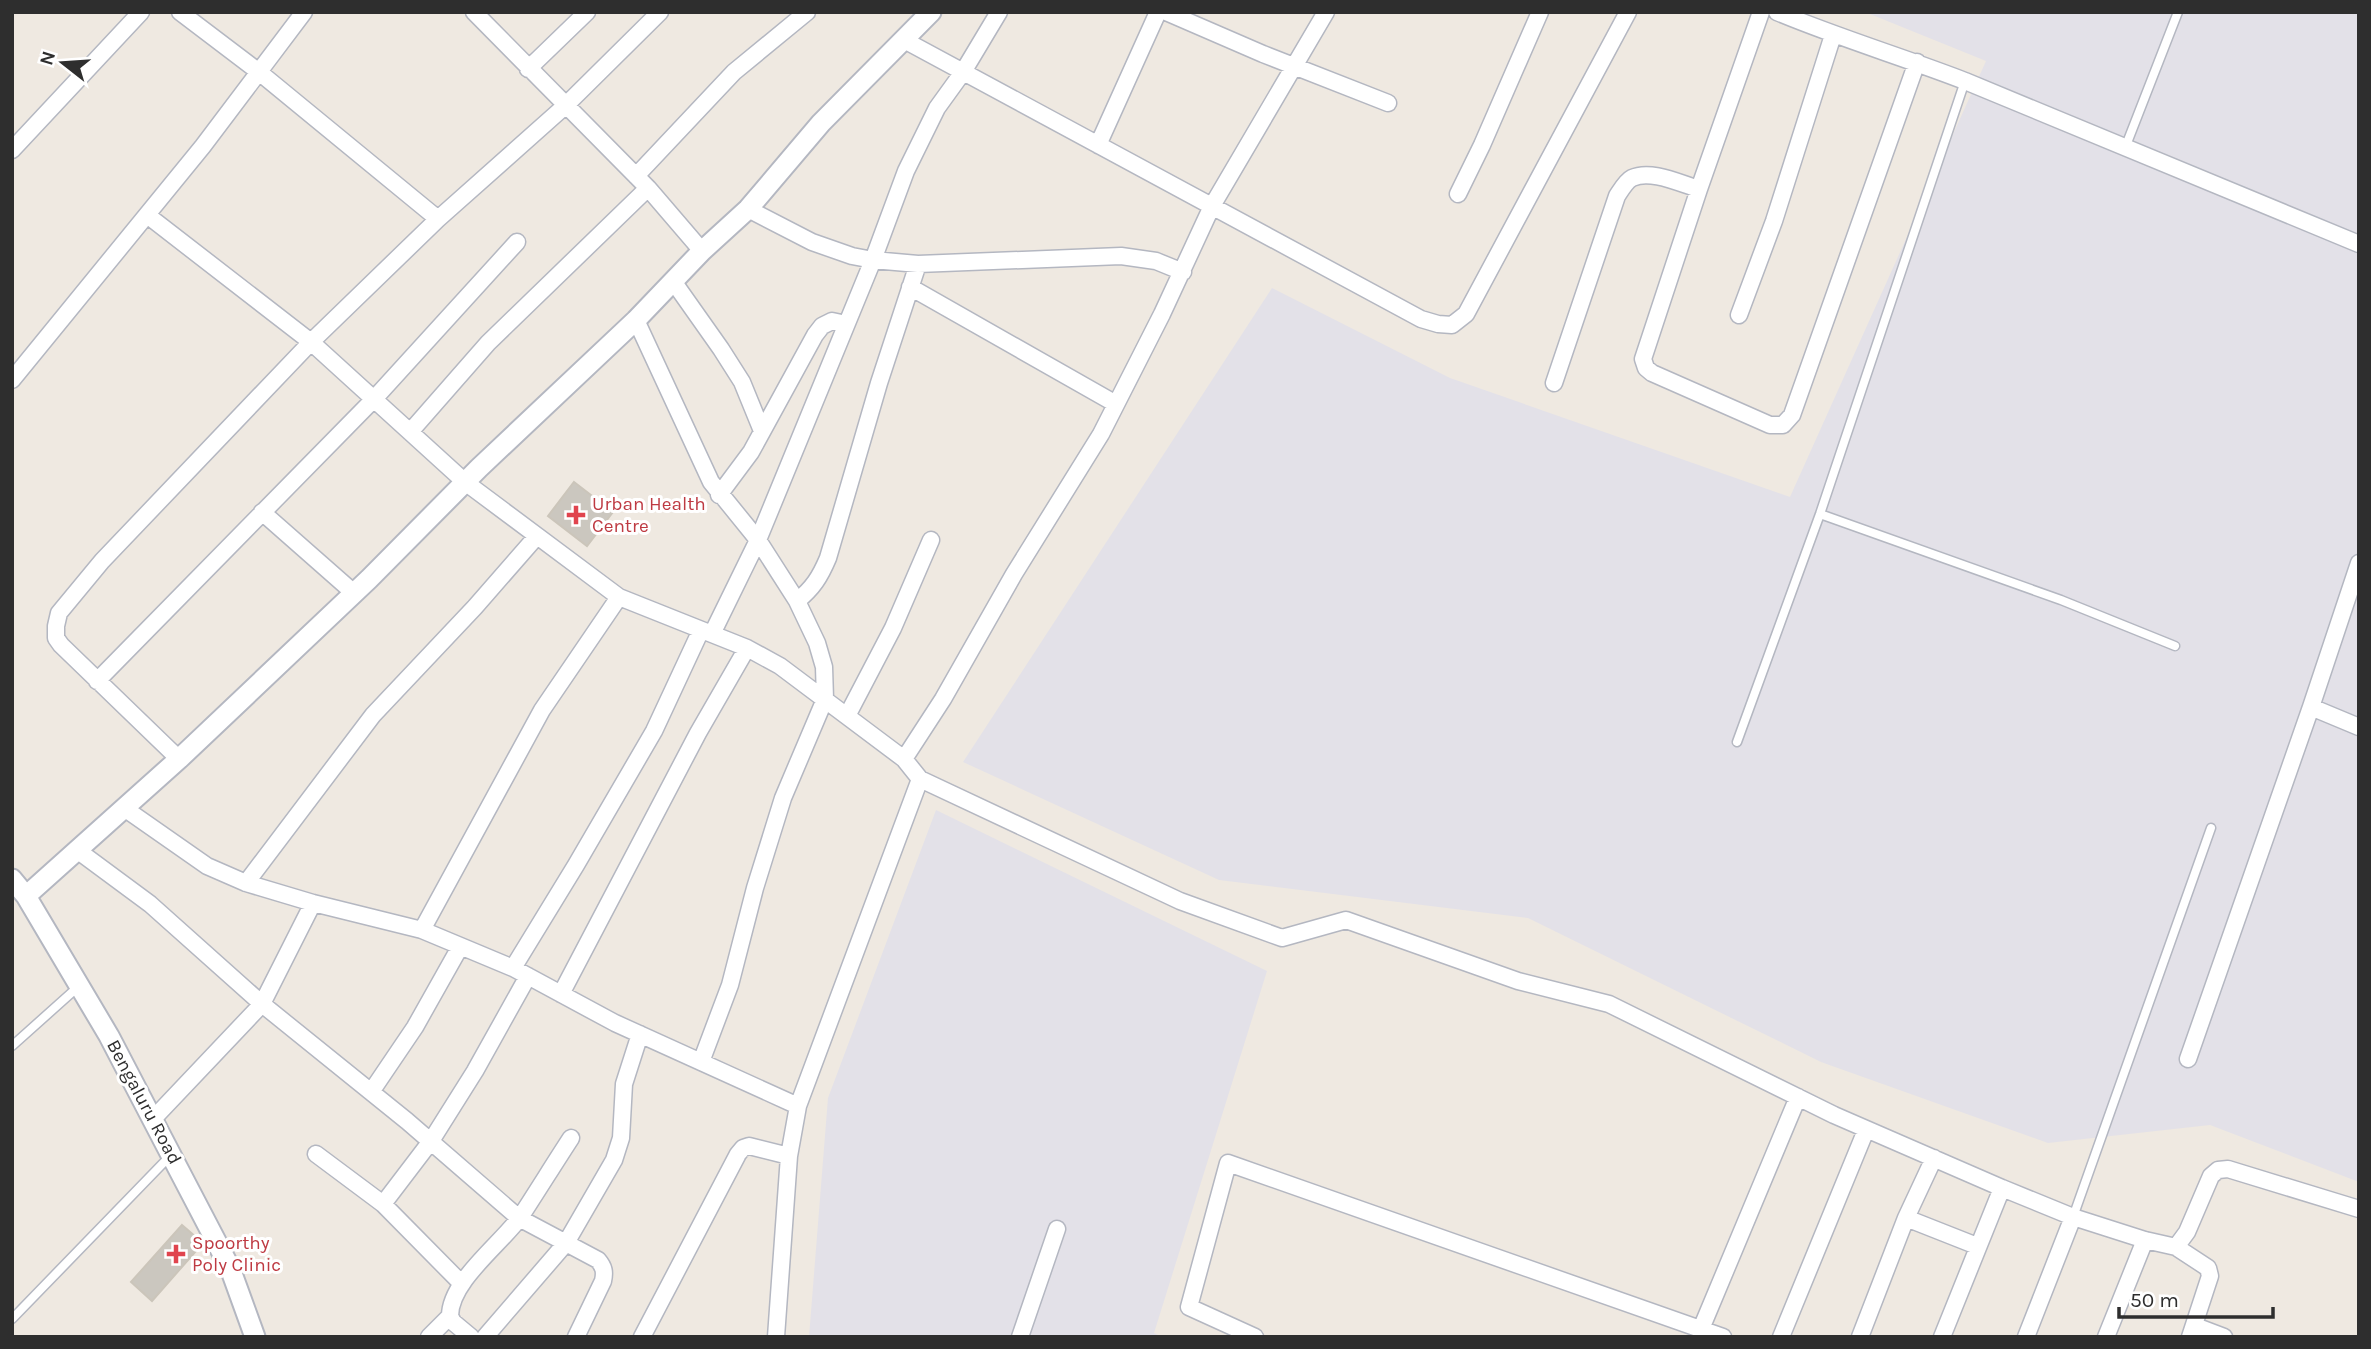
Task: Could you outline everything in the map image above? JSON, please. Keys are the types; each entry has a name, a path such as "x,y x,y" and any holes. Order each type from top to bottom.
{"street":[{"path":"12,150 141,12"},
{"path":"180,12 259,72 438,219"},
{"path":"12,380 203,146 304,12"},
{"path":"474,12 648,188 702,251"},
{"path":"528,69 587,12"},
{"path":"179,759 56,638 59,613 102,561 311,342 438,219 565,106 660,12"},
{"path":"636,176 734,72 807,12"},
{"path":"26,896 179,759 636,320 702,251 748,209 821,123 931,12"},
{"path":"513,968 654,731 758,540 873,260 906,171 932,118 999,12"},
{"path":"1098,145 1158,12"},
{"path":"1166,12 1388,103"},
{"path":"904,759 943,699 1021,563 1101,434 1183,272 1212,206 1326,12"},
{"path":"1458,194 1539,12"},
{"path":"904,40 1421,318 1437,324 1452,325 1466,314 1628,12"},
{"path":"1761,12 1643,359 1646,368 1770,425 1783,425 1792,415 1804,386 1917,62"},
{"path":"1777,12 1833,35 1917,62 1965,81 2359,244"},
{"path":"1739,315 1774,221 1833,35"},
{"path":"1554,383 1617,196 1623,187 1631,178 1644,176 1699,189"},
{"path":"410,432 488,342 648,188"},
{"path":"748,209 812,243 873,260 918,264 1121,256 1156,261 1183,272"},
{"path":"147,215 311,342 465,482 619,597 747,648 780,666 904,759 920,779 1180,901 1269,934 1282,938 1346,920 1518,981 1609,1004 1866,1130 2074,1217 2176,1247 2208,1268 2209,1284 2193,1331 2224,1337"},
{"path":"97,681 374,399 517,242"},
{"path":"797,601 812,589 828,558 879,383 918,264"},
{"path":"673,281 742,382 762,431"},
{"path":"910,287 1116,404"},
{"path":"636,320 711,482 758,540 797,601 817,643 824,667 825,699 783,798 755,888 730,985 701,1062"},
{"path":"719,495 751,452 822,326 832,321 846,324"},
{"path":"262,512 354,593"},
{"path":"246,883 373,715 475,607 537,536"},
{"path":"847,716 893,628 931,540"},
{"path":"2188,1059 2359,563"},
{"path":"422,930 542,710 619,597"},
{"path":"561,994 698,733 747,648"},
{"path":"2311,707 2359,727"},
{"path":"776,1337 789,1156 798,1106 920,779"},
{"path":"124,808 207,866 246,883 313,903 422,930 513,968 640,1034 798,1106"},
{"path":"77,850 150,904 262,1004 431,1141 519,1218 597,1260 603,1266 603,1281 576,1337"},
{"name":"Bengaluru Road","path":"12,879 26,896 109,1036 230,1268 255,1337"},
{"path":"153,1119 262,1004 313,903"},
{"path":"371,1092 415,1027 460,947"},
{"path":"383,1204 431,1141 475,1071 528,976"},
{"path":"485,1337 566,1243 614,1160 621,1138 624,1084 640,1034"},
{"path":"1702,1329 1798,1097"},
{"path":"1781,1337 1866,1130"},
{"path":"429,1337 450,1316 453,1298 462,1284 519,1218 570,1138"},
{"path":"642,1337 738,1154 743,1148 750,1146 789,1156"},
{"path":"316,1154 383,1204 462,1284"},
{"path":"1860,1337 1906,1218 1934,1158"},
{"path":"1255,1337 1189,1307 1228,1163 1682,1330 1702,1329 1723,1337"},
{"path":"2176,1247 2187,1232 2211,1176 2218,1170 2228,1169 2359,1209"},
{"path":"1942,1337 2002,1188"},
{"path":"2026,1337 2074,1217"},
{"path":"1906,1218 1977,1246"},
{"path":"1020,1337 1056,1229"},
{"path":"2106,1337 2145,1240"},
{"path":"450,1316 453,1322 471,1337"}],"lane":[{"path":"2125,148 2178,12"},
{"path":"1737,742 1820,514 1965,81"},
{"path":"1820,514 2061,600 2175,646"},
{"path":"2074,1217 2211,828"},
{"path":"12,1046 79,986"},
{"path":"12,1318 172,1155"}],"shaded area":[{"path":"1865,12 2359,12 2359,1182 2210,1125 2048,1143 1821,1062 1528,918 1219,880 963,762 1272,288 1450,378 1790,497 1986,61"},
{"path":"936,810 1267,971 1154,1333 1162,1337 809,1337 828,1098"}],"building":[{"path":"574,482 613,512 587,546 548,516"},
{"path":"182,1225 203,1243 152,1301 131,1282"}],"place":[{"name":"Urban Health Centre","path":"576,515"},
{"name":"Spoorthy Poly Clinic","path":"176,1254"}]}
